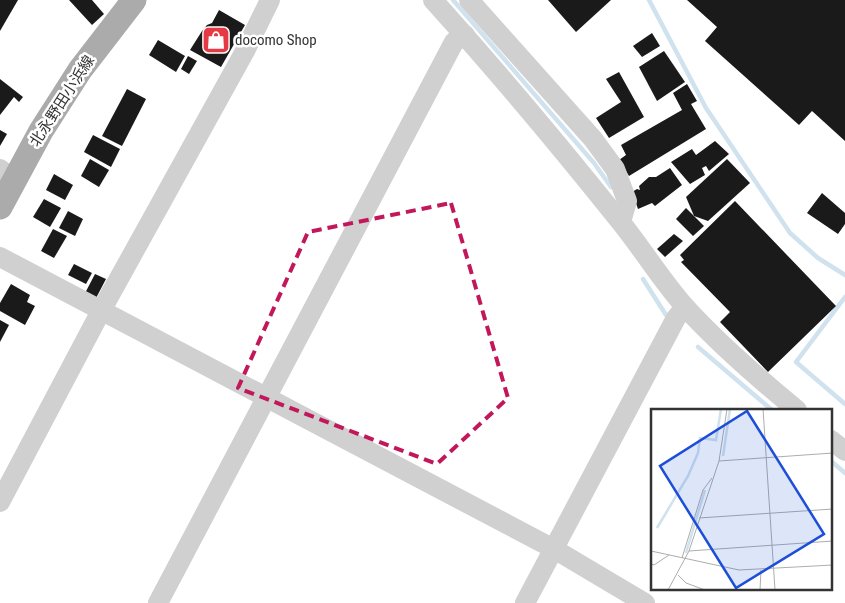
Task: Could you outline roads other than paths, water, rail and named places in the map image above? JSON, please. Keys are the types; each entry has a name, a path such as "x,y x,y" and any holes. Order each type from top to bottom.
{"main road":[{"name":"北永野田小浜線","path":"0,208 7,174 41,131 80,70 134,0"}],"street":[{"path":"0,502 101,311 245,50 270,0"},
{"path":"433,0 621,222 655,270 685,307 742,365 796,409"},
{"path":"469,0 593,139 615,169 627,201 621,222"},
{"path":"158,603 454,42 464,35"},
{"path":"0,257 554,549 645,603"},
{"path":"525,603 676,318 685,307"},
{"path":"832,441 845,451"}],"waterway":[{"path":"453,0 594,163 611,187"},
{"path":"649,0 706,108 790,233 818,258 845,275"},
{"path":"643,279 666,315"},
{"path":"845,297 796,362 845,404"},
{"path":"698,347 771,409"},
{"path":"832,462 845,473"}],"place":[{"name":"docomo Shop","path":"216,40"}]}
